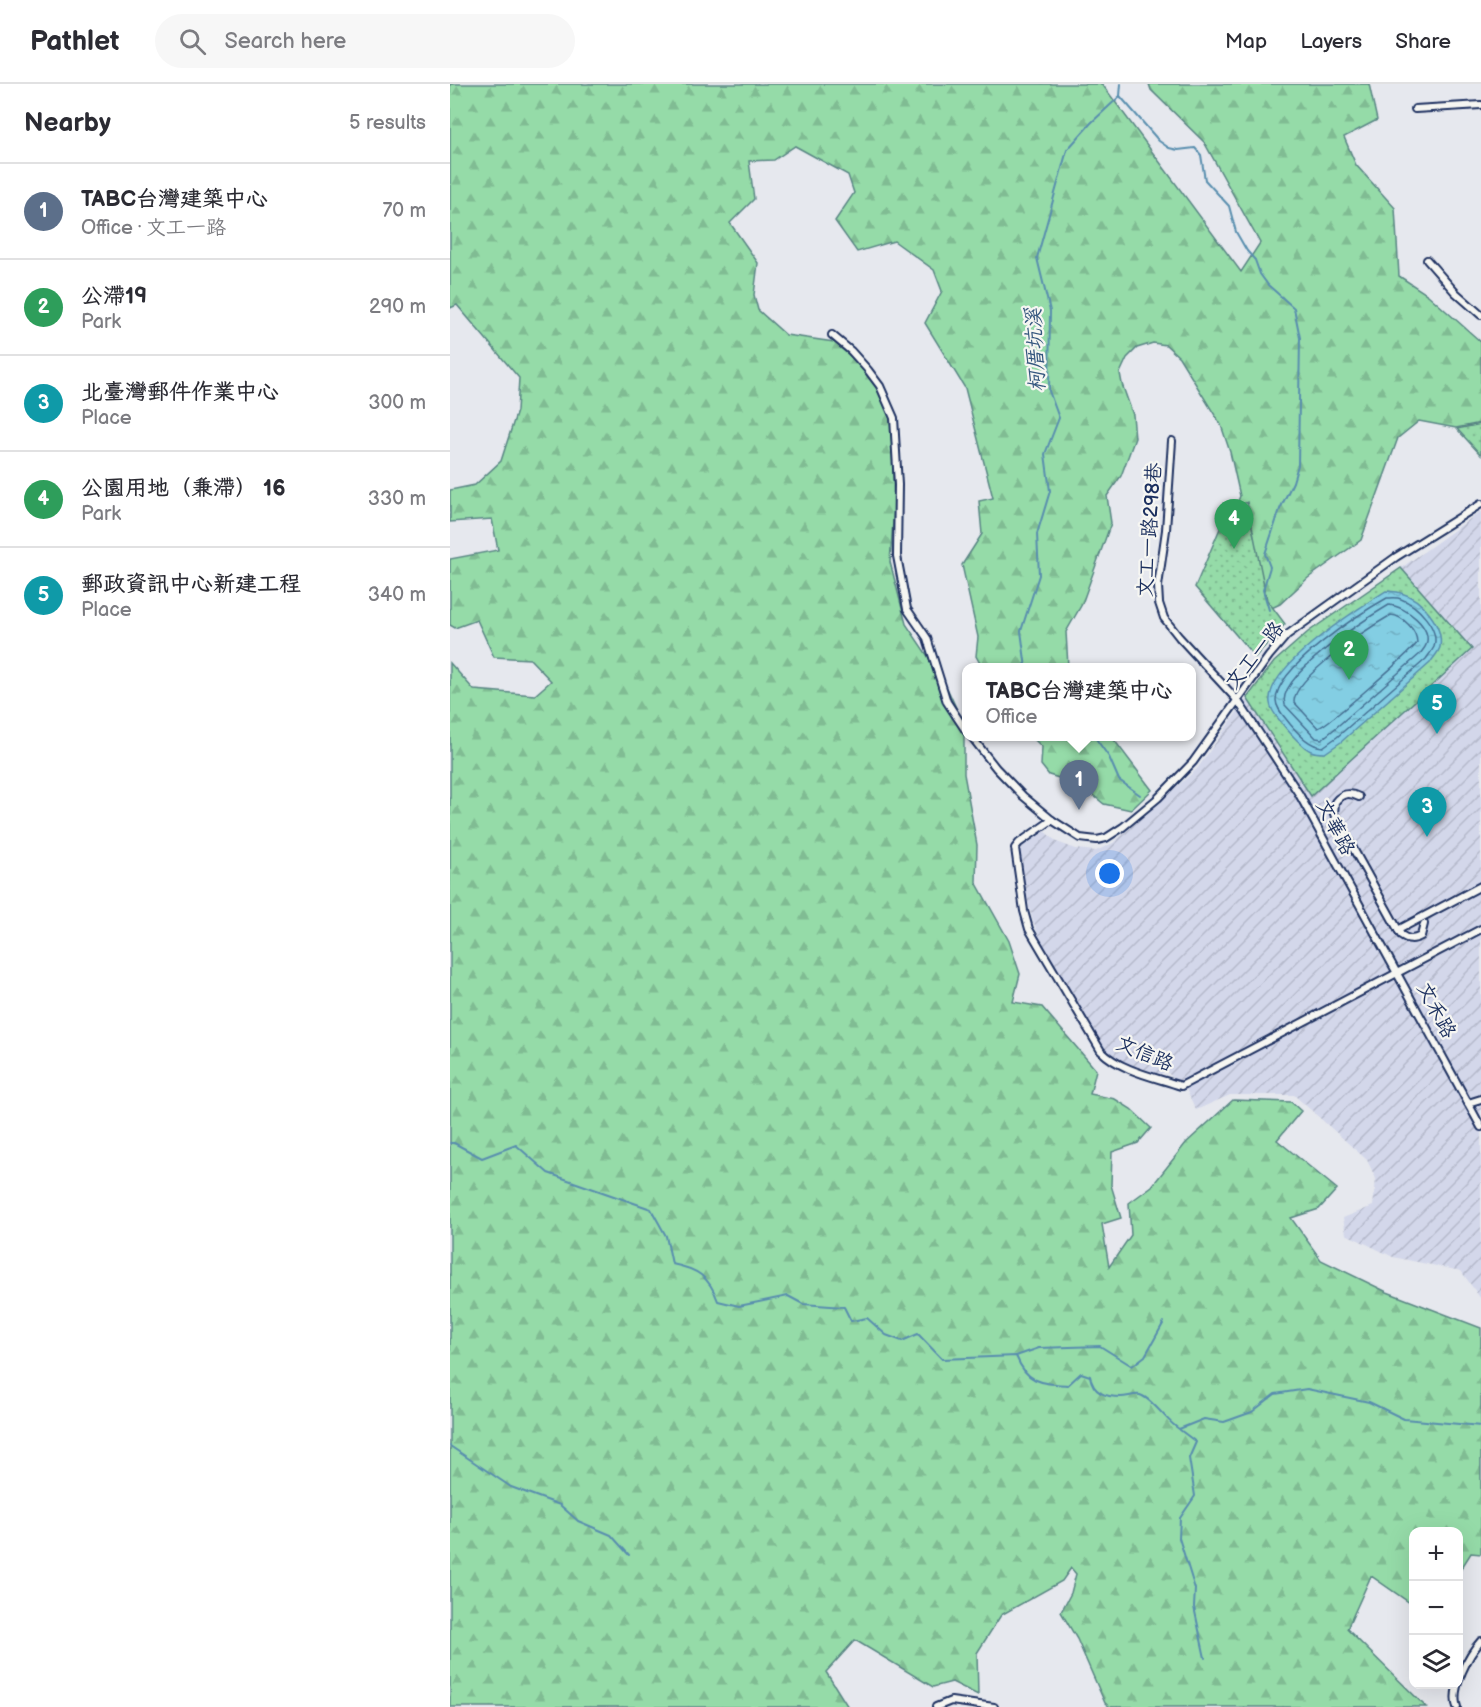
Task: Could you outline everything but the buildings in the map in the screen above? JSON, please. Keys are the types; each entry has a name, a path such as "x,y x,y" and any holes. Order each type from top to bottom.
{"street":[{"path":"1415,109 1481,105"},
{"path":"1427,260 1455,292 1481,315"},
{"path":"832,335 851,351 880,386 894,418 898,485 897,556 905,600 907,609 927,638 947,702 962,725"},
{"name":"文工一路298巷","path":"1172,441 1166,530 1158,586 1159,603 1164,618 1179,637 1238,701"},
{"name":"文工一路","path":"975,741 996,768 1023,796 1052,820 1080,838 1097,840 1115,833 1158,798 1194,762 1287,635 1396,557 1481,504"},
{"name":"文華路","path":"1238,701 1299,794 1397,973"},
{"path":"1359,797 1347,793 1342,795 1335,802 1334,814 1398,930 1405,938 1411,940 1420,936 1424,924"},
{"name":"文信路","path":"1052,820 1015,848 1024,911 1029,929 1096,1045 1105,1056 1122,1066 1181,1086 1481,929"},
{"path":"1398,930 1481,886"},
{"name":"文禾路","path":"1397,973 1481,1127"},
{"path":"1468,1103 1481,1099"},
{"path":"1456,1707 1454,1701 1460,1677 1472,1652 1481,1641"},
{"path":"936,1707 951,1701 994,1707"}],"shaded area":[{"path":"1481,511 1481,1299 1461,1271 1393,1257 1346,1234 1343,1218 1373,1206 1376,1179 1367,1160 1294,1095 1230,1095 1196,1110 1184,1085 1177,1082 1166,1071 1160,1074 1116,1060 1108,1054 1092,1032 1046,954 1032,918 1015,849 1042,829 1057,842 1076,849 1096,851 1113,843 1197,769 1247,698 1312,796 1471,648 1401,568"}],"green space":[{"path":"450,84 1102,84 1241,272 1260,243 1204,142 1151,90 1149,84 1369,84 1377,120 1344,137 1356,165 1395,208 1399,276 1428,295 1481,342 1481,423 1456,428 1419,421 1398,438 1361,540 1308,578 1280,604 1263,612 1231,520 1240,496 1221,425 1179,357 1166,345 1153,343 1137,348 1127,358 1120,373 1133,415 1135,438 1121,476 1107,496 1111,523 1082,604 1066,632 1068,663 980,663 976,656 978,637 962,565 982,534 979,501 993,498 965,388 925,323 942,291 934,270 894,241 857,252 835,221 854,193 848,175 795,146 774,160 749,161 754,199 730,223 758,263 754,295 758,310 786,335 834,342 867,371 891,413 894,508 890,562 906,624 942,677 962,721 964,774 977,845 976,882 1009,941 1020,974 1013,1002 1042,1007 1096,1070 1090,1094 1115,1099 1131,1109 1151,1128 1138,1143 1112,1152 1111,1185 1121,1218 1102,1224 1109,1267 1131,1235 1129,1203 1152,1186 1186,1143 1233,1100 1291,1102 1301,1111 1277,1140 1337,1189 1319,1209 1291,1218 1321,1260 1387,1292 1481,1328 1481,1554 1471,1553 1463,1566 1463,1527 1409,1527 1409,1602 1371,1576 1347,1629 1426,1707 1110,1707 1105,1703 1077,1639 1061,1612 1071,1593 1076,1574 1071,1568 1062,1581 1001,1615 977,1653 978,1695 952,1682 933,1687 855,1640 826,1672 848,1707 450,1707 450,663 474,690 535,695 551,681 530,659 494,657 477,620 455,628 450,625 450,559 498,550 492,519 450,522 450,490 475,485 501,461 517,411 519,378 457,305 450,308"},
{"path":"1481,424 1481,455 1457,429"},
{"path":"1247,502 1267,600 1285,624 1255,657 1195,587 1227,512"},
{"path":"1401,568 1472,649 1311,796 1247,698 1274,662 1308,632"},
{"path":"1036,741 1115,741 1152,790 1131,810 1104,804 1079,784 1049,775 1041,765 1042,747"}],"water":[{"path":"1386,591 1409,596 1430,614 1438,630 1439,649 1430,663 1341,742 1325,753 1311,751 1297,740 1274,712 1270,703 1272,689 1297,656 1336,624"}],"waterway":[{"name":"柯厝坑溪","path":"1025,663 1021,631 1039,575 1037,534 1050,491 1045,454 1059,418 1049,391 1050,311 1037,258 1067,150 1120,96 1121,84"},
{"path":"1120,96 1159,141 1169,148 1178,150 1195,148 1201,155 1205,180 1229,206 1236,232 1255,260 1260,274 1268,285 1294,308 1300,338 1298,465 1265,554 1270,567 1263,590 1269,610"},
{"name":"柯厝坑溪","path":"1098,741 1109,757 1119,780 1140,795"},
{"path":"450,1143 482,1158 516,1145 548,1173 651,1209 666,1236 672,1264 688,1268 701,1275 711,1285 718,1301 739,1306 788,1296 803,1304 844,1307 851,1321 867,1318 886,1335 902,1341 918,1334 942,1359 1016,1356 1030,1377 1050,1383 1068,1385 1081,1373 1090,1376 1097,1390 1105,1395 1145,1397 1179,1429 1204,1419 1224,1422 1252,1412 1275,1394 1307,1389 1369,1402 1404,1419 1481,1426"},
{"path":"1016,1356 1039,1348 1100,1346 1132,1366 1145,1356 1164,1322"},
{"path":"1180,1430 1196,1442 1189,1458 1195,1496 1180,1518 1179,1538 1195,1589 1194,1607 1205,1658"},
{"path":"450,1446 511,1487 560,1505 578,1521 611,1535 629,1555"}],"place":[{"name":"公園用地（兼滯） 16","path":"1234,549"},
{"name":"公滯19","path":"1349,680"},
{"name":"郵政資訊中心新建工程","path":"1437,734"},
{"name":"TABC台灣建築中心","path":"1079,810"},
{"name":"北臺灣郵件作業中心","path":"1427,837"}]}
